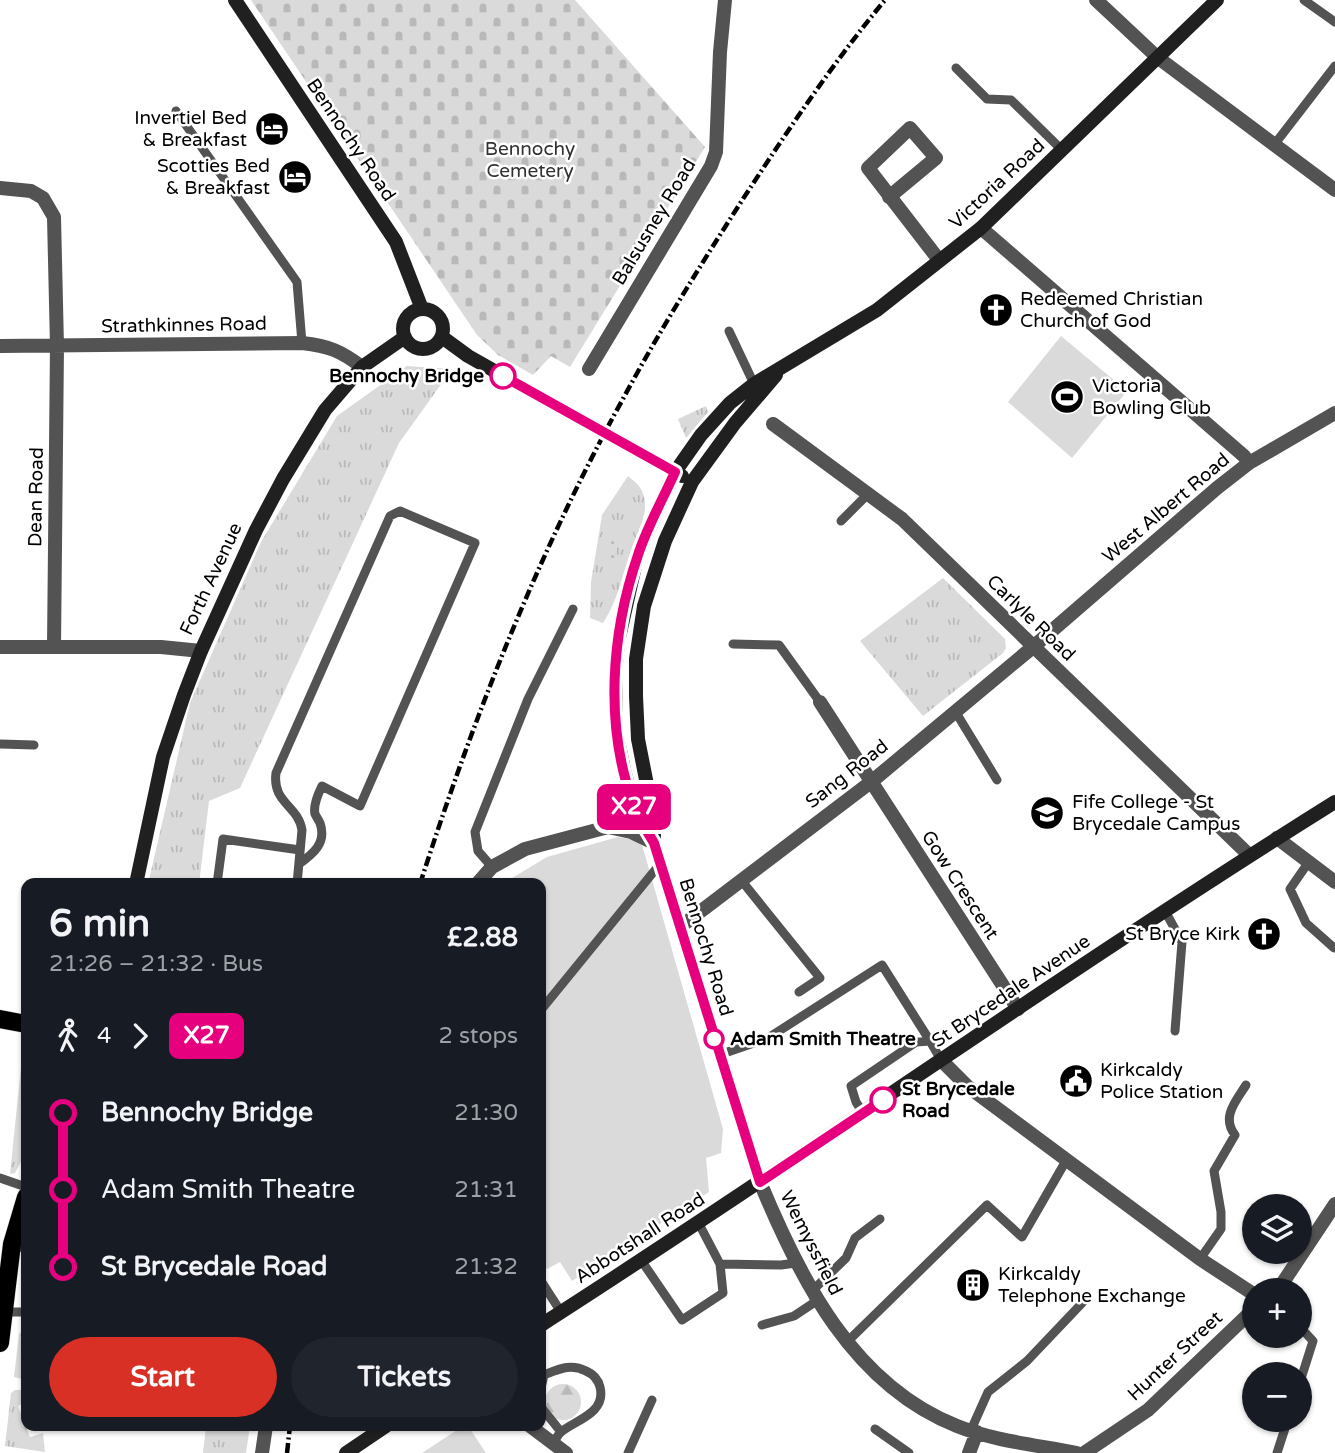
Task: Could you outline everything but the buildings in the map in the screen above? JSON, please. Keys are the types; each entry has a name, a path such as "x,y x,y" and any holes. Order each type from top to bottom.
{"main road":[{"name":"Bennochy Road","path":"235,0 396,242 422,309"},
{"name":"Victoria Road","path":"782,369 877,310 981,228 1217,0"},
{"path":"422,309 434,312 442,320 442,337 433,346 421,349 412,345 405,337 403,328 406,318 413,312 422,309"},
{"name":"Forth Avenue","path":"137,878 163,757 201,651 256,530 325,410 362,367 405,337"},
{"path":"442,337 468,356 565,411"},
{"name":"Bennochy Road","path":"654,843 634,807 616,730 615,674 618,642 638,553 675,472 701,435 730,403 754,384 782,369"},
{"name":"Bennochy Road","path":"760,1182 654,843 651,805 638,739 637,654 644,606 653,575 692,482 735,424 782,369"},
{"path":"631,447 692,482"},
{"name":"St Brycedale Avenue","path":"760,1182 1249,855 1335,802"},
{"path":"0,1019 21,1023"},
{"name":"Abbotshall Road","path":"546,1322 760,1182"},
{"path":"0,1343 19,1246"},
{"path":"346,1453 379,1431"}],"street":[{"name":"Balsusney Road","path":"589,369 711,166 716,152 720,52 726,0"},
{"path":"1100,1 1157,57 1335,190"},
{"path":"889,197 936,158 910,128 868,167 889,197 939,260"},
{"name":"Dean Road","path":"0,188 31,191 43,198 54,217 57,346 54,647"},
{"path":"981,228 1250,463"},
{"name":"Strathkinnes Road","path":"0,346 302,343 326,346 344,353 362,367"},
{"name":"West Albert Road","path":"1033,647 1217,488 1250,463 1335,413"},
{"name":"Carlyle Road","path":"773,424 902,520 1249,855"},
{"path":"0,647 161,647 201,651"},
{"name":"Sang Road","path":"680,927 871,782 1033,647"},
{"name":"Gow Crescent","path":"820,702 1018,1009"},
{"path":"482,878 492,867 526,849 608,827 634,807"},
{"path":"608,827 631,832 654,843"},
{"path":"1277,838 1335,882"},
{"path":"941,1060 967,1086 1200,1259 1242,1286"},
{"name":"Wemyssfield","path":"760,1182 796,1263 815,1295 848,1342 872,1370 911,1403 955,1425 1052,1450 1077,1453"},
{"path":"1286,1278 1335,1204"},
{"name":"Hunter Street","path":"1084,1453 1148,1410 1242,1320"},
{"path":"262,1453 265,1431"},
{"path":"541,1431 557,1438 566,1453"},
{"path":"969,1453 974,1431"}],"lane":[{"path":"1304,0 1335,22"},
{"path":"1274,145 1335,66"},
{"path":"956,68 987,99 1011,100 1062,150"},
{"path":"176,111 294,278 299,289 302,343"},
{"path":"729,331 754,384"},
{"path":"841,520 868,494"},
{"path":"298,878 300,822 277,792 276,773 390,516 400,511 475,542 360,806 321,786 315,805 322,835 320,845 299,864"},
{"path":"492,867 478,851 475,832 528,699 573,609"},
{"path":"733,644 779,645 820,702"},
{"path":"955,712 998,780"},
{"path":"0,744 34,745"},
{"path":"218,878 223,839 300,850"},
{"path":"1308,863 1290,889 1306,923 1334,947"},
{"path":"546,1004 660,864"},
{"path":"741,880 820,978 799,992"},
{"path":"1165,911 1182,942 1175,1031"},
{"path":"719,1055 768,1038 882,965 941,1060"},
{"path":"863,1113 851,1086 916,1042 930,1041"},
{"path":"1200,1259 1221,1229 1214,1171 1235,1135 1229,1127 1229,1112 1247,1085"},
{"path":"848,1342 987,1205 1022,1237 1067,1160"},
{"path":"0,1178 21,1184"},
{"path":"762,1325 794,1316 846,1258 855,1238 880,1219"},
{"path":"641,1260 682,1321 723,1293 720,1264 698,1222"},
{"path":"720,1264 796,1263"},
{"path":"546,1289 561,1312"},
{"path":"974,1431 988,1392 1027,1361 1085,1300"},
{"path":"4,1312 21,1312"},
{"path":"546,1374 563,1367 580,1367 597,1379 601,1393 598,1404 580,1423 557,1438 546,1417"},
{"path":"628,1453 652,1400"},
{"path":"875,1429 909,1453"},
{"path":"1277,1453 1284,1432"}],"green space":[{"name":"Bennochy Cemetery","path":"251,0 575,0 705,147 570,367 551,356 533,375 498,355 477,335"},
{"name":"Victoria Bowling Club","path":"1061,336 1127,391 1072,458 1008,402"},
{"path":"407,366 452,369 399,443 240,788 209,801 200,878 149,878 190,703 261,542 337,416"},
{"path":"706,406 708,412 686,438 678,419"},
{"path":"628,476 642,490 644,515 616,597 603,623 590,618 591,582 602,515"},
{"path":"613,540 617,541 617,555 612,563 607,559 608,547"},
{"path":"943,578 1005,639 1006,648 923,716 860,641"},
{"path":"618,837 641,841 723,1129 721,1153 706,1158 709,1192 572,1281 560,1262 546,1268 546,878 512,878 547,857"},
{"path":"21,1068 21,1162 15,1173 10,1174"},
{"path":"21,1332 21,1379 14,1377"},
{"path":"556,1385 570,1385 580,1395 580,1409 570,1419 556,1419 546,1409 546,1395"},
{"path":"21,1390 21,1404 18,1406 21,1431 28,1431 30,1437 43,1433 45,1452 5,1446 11,1393"},
{"path":"206,1431 249,1431 246,1453 203,1453"},
{"path":"455,1431 471,1431 486,1453 422,1453"}],"railway":[{"path":"422,878 510,635 593,455 666,323 741,202 828,74 885,0"},
{"path":"287,1453 289,1431"}],"bus line":[{"name":"X27","path":"503,376 675,472 638,553 627,594 615,674 616,730 634,807 654,843 760,1182 883,1100"}],"place":[{"name":"Invertiel Bed & Breakfast","path":"272,129"},
{"name":"Scotties Bed & Breakfast","path":"295,177"},
{"name":"Redeemed Christian Church of God","path":"996,310"},
{"name":"Bennochy Bridge","path":"503,376"},
{"name":"Victoria Bowling Club","path":"1067,397"},
{"name":"Fife College - St Brycedale Campus","path":"1047,813"},
{"name":"St Bryce Kirk","path":"1264,934"},
{"name":"Adam Smith Theatre","path":"714,1039"},
{"name":"Kirkcaldy Police Station","path":"1076,1081"},
{"name":"St Brycedale Road","path":"883,1100"},
{"name":"Kirkcaldy Telephone Exchange","path":"973,1285"}]}
